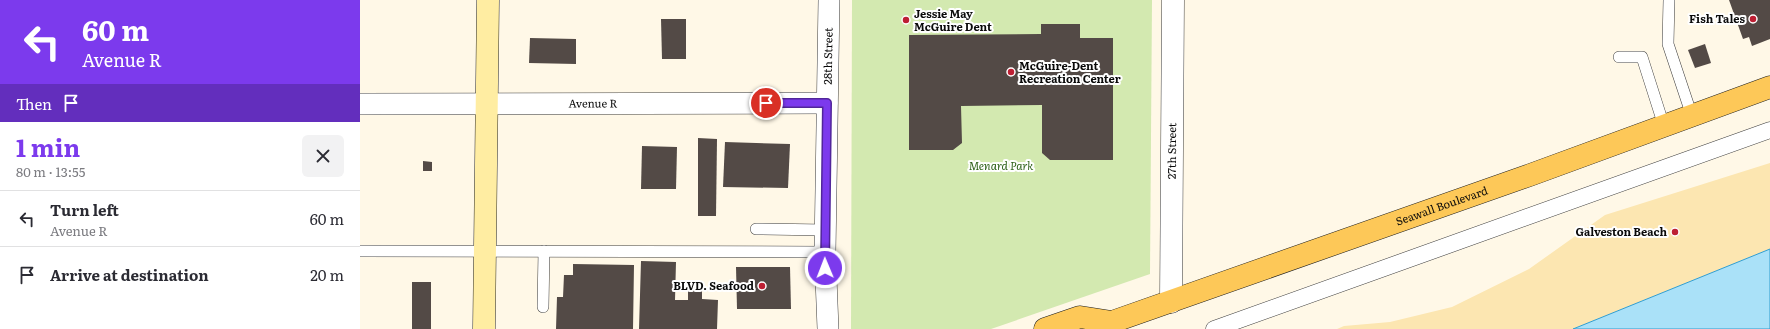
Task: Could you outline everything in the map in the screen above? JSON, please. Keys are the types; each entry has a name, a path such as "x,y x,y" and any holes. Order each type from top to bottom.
{"main road":[{"path":"484,329 488,0"},
{"name":"Seawall Boulevard","path":"1045,329 1080,317 1109,325 1530,175 1770,87"}],"street":[{"name":"28th Street","path":"828,329 825,230 829,0"},
{"name":"27th Street","path":"1171,302 1173,0"},
{"name":"Avenue R","path":"360,104 827,103"},
{"path":"1214,329 1770,130"}],"lane":[{"path":"1669,0 1668,44 1692,116"},
{"path":"1619,57 1642,57 1664,126"},
{"path":"756,229 825,230"},
{"path":"360,251 825,252"},
{"path":"543,307 544,251"}],"green space":[{"name":"Menard Park","path":"852,0 1152,0 1150,274 991,329 851,329"}],"sand":[{"name":"Galveston Beach","path":"1770,163 1770,249 1573,329 1337,329 1344,326 1390,322 1452,307 1529,269 1605,215"}],"water":[{"path":"1770,249 1770,329 1573,329"}],"building":[{"name":"Fish Tales","path":"1729,0 1770,0 1770,39 1752,46 1749,37 1743,39"},
{"path":"661,19 686,19 686,59 662,59"},
{"name":"McGuire-Dent Recreation Center","path":"1041,24 1080,24 1080,38 1113,38 1113,160 1050,160 1042,153 1042,105 961,106 962,143 953,150 909,150 909,35 1041,34"},
{"path":"530,38 576,39 576,64 529,63"},
{"path":"1705,44 1711,63 1695,68 1688,50"},
{"path":"698,138 717,139 716,216 698,216"},
{"path":"725,142 790,144 788,188 723,187"},
{"path":"642,146 677,147 676,189 641,189"},
{"path":"423,161 432,162 432,171 423,171"},
{"path":"641,261 676,262 675,300 688,300 688,282 702,282 702,299 718,300 717,329 639,329"},
{"path":"573,264 634,265 633,329 556,329 557,297 563,297 564,275 573,275"},
{"path":"736,267 790,267 791,309 737,309"},
{"path":"412,282 431,282 431,329 412,329"}],"place":[{"name":"Fish Tales","path":"1753,19"},
{"name":"Jessie May McGuire Dent","path":"906,20"},
{"name":"McGuire-Dent Recreation Center","path":"1011,72"},
{"name":"Galveston Beach","path":"1675,232"},
{"name":"BLVD. Seafood","path":"762,286"}],"route":[{"path":"766,103 827,103 825,268"}]}
